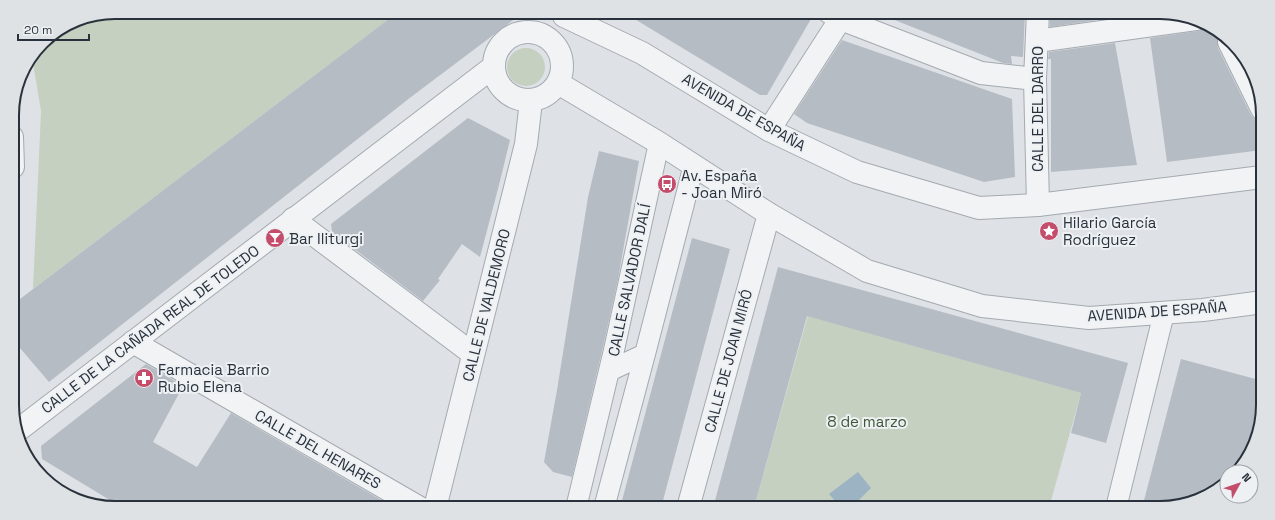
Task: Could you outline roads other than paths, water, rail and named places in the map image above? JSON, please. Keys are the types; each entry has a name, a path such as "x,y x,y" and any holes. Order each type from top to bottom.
{"street":[{"path":"546,36 561,19"},
{"name":"AVENIDA DE ESPAÑA","path":"575,19 642,53 769,130 856,172 979,208 1038,205 1256,178"},
{"path":"769,130 835,19"},
{"path":"850,19 981,73 1035,79"},
{"name":"CALLE DEL DARRO","path":"1038,19 1035,79 1038,205"},
{"path":"1037,40 1180,21"},
{"path":"528,31 546,36 555,45 562,59 562,71 558,83 554,89 544,97 531,101 519,100 502,89 495,78 493,66 497,50 504,40 516,33 528,31"},
{"path":"1237,59 1253,91"},
{"name":"CALLE DE LA CAÑADA REAL DE TOLEDO","path":"22,427 493,66"},
{"name":"AVENIDA DE ESPAÑA","path":"558,83 659,143 769,214 868,271 982,306 1088,318 1203,310 1256,303"},
{"name":"CALLE DE VALDEMORO","path":"437,501 526,144 531,101"},
{"name":"CALLE SALVADOR DALÍ","path":"578,501 609,371 659,143"},
{"name":"CALLE SALVADOR DALÍ","path":"606,501 694,165"},
{"name":"CALLE DE JOAN MIRÓ","path":"690,501 769,214"},
{"path":"293,219 473,354"},
{"path":"1118,501 1164,313"},
{"name":"CALLE DEL HENARES","path":"132,342 408,501"},
{"name":"CALLE SALVADOR DALÍ","path":"609,371 645,354"}],"water":[{"path":"858,472 871,488 858,501 835,501 829,494"}],"place":[{"name":"Av. España - Joan Miró","path":"667,184"},
{"name":"Hilario García Rodríguez","path":"1049,231"},
{"name":"Bar Iliturgi","path":"275,238"},
{"name":"Farmacia Barrio Rubio Elena","path":"144,378"}],"park label":[{"name":"8 de marzo","path":"867,421"}]}
